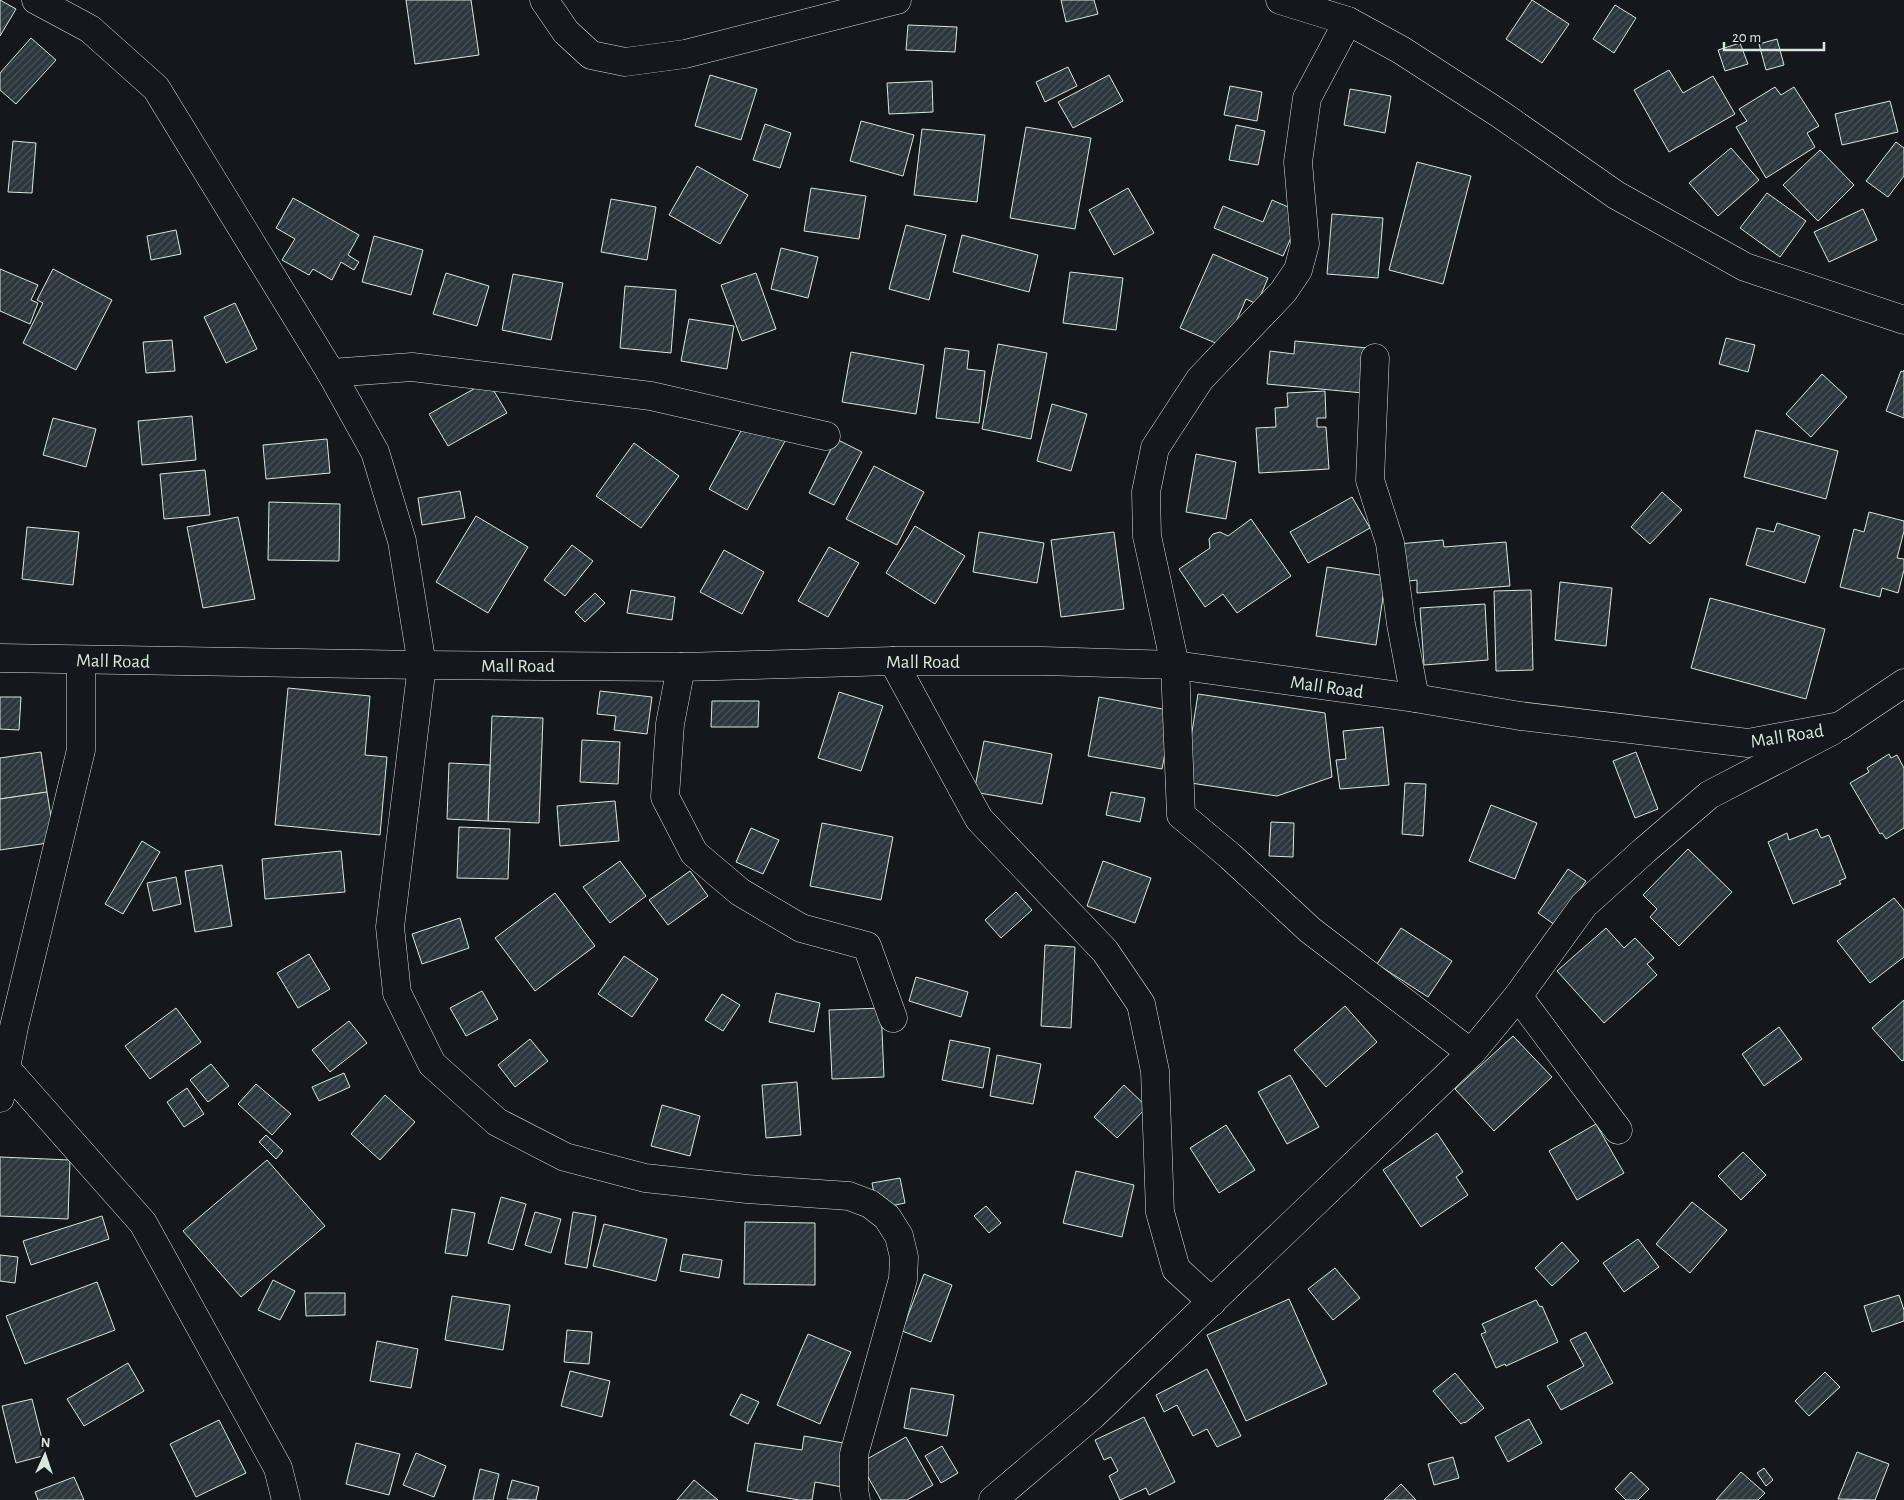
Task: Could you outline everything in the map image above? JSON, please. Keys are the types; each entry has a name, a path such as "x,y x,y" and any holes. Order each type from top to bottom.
{"street":[{"path":"36,0 90,29 156,88 331,373 375,452 402,541 422,665 390,927 397,993 432,1064 497,1122 565,1157 645,1178 747,1189 850,1196 870,1204 887,1218 899,1236 904,1257 903,1279 854,1454 854,1490 856,1500"},
{"path":"544,0 566,32 591,55 625,62 685,54 897,0"},
{"path":"1280,0 1348,21 1400,50 1500,114 1616,195 1745,267 1904,320"},
{"path":"1348,21 1307,98 1298,162 1305,244 1298,270 1283,292 1200,379 1155,448 1146,492 1147,536 1175,666 1181,815 1230,856 1310,930 1470,1053"},
{"path":"1375,358 1370,480 1390,543 1401,624 1415,698"},
{"path":"331,373 412,367 651,396 826,436"},
{"name":"Mall Road","path":"0,658 681,667 893,661 1043,661 1175,666 1415,698 1520,716 1748,743 1840,726"},
{"path":"0,1098 3,1067 81,750 81,660"},
{"path":"893,661 979,819 1105,951 1141,1004 1155,1072 1160,1212 1176,1269 1212,1302"},
{"path":"681,667 670,724 665,797 694,854 740,892 801,928 867,946 893,1018"},
{"path":"993,1500 1093,1416 1470,1053 1518,996 1584,904 1644,850 1709,795 1840,726 1904,683"},
{"path":"1518,996 1618,1130"},
{"path":"3,1067 143,1223 278,1468 286,1500"}],"building":[{"path":"0,0 16,9 0,36"},
{"path":"406,0 471,0 479,55 415,64"},
{"path":"1061,0 1094,0 1098,14 1066,22"},
{"path":"1532,0 1569,24 1542,63 1506,39"},
{"path":"1615,5 1636,18 1614,53 1593,39"},
{"path":"908,25 957,27 955,52 906,50"},
{"path":"31,38 56,60 16,104 0,90 0,73"},
{"path":"1777,39 1784,65 1766,70 1759,44"},
{"path":"1740,43 1748,64 1725,71 1718,50"},
{"path":"1068,67 1077,86 1045,102 1036,82"},
{"path":"1669,70 1683,93 1713,76 1735,114 1669,152 1634,90"},
{"path":"710,75 757,89 741,140 695,126"},
{"path":"1109,75 1123,101 1073,128 1058,102"},
{"path":"932,81 933,112 889,114 887,83"},
{"path":"1230,86 1262,92 1257,121 1224,115"},
{"path":"1775,87 1781,95 1794,87 1819,126 1807,133 1815,147 1766,178 1736,127 1747,121 1739,109"},
{"path":"1350,89 1391,96 1385,133 1344,125"},
{"path":"1890,101 1898,132 1842,145 1835,114"},
{"path":"861,121 914,135 903,176 850,161"},
{"path":"765,124 791,133 780,168 753,160"},
{"path":"1236,125 1265,131 1258,165 1229,160"},
{"path":"1026,127 1091,138 1075,229 1010,218"},
{"path":"922,129 985,135 977,202 914,195"},
{"path":"13,141 36,143 32,193 8,192"},
{"path":"1896,142 1904,148 1904,176 1888,197 1866,181"},
{"path":"1731,148 1759,180 1718,216 1689,183"},
{"path":"1820,150 1854,185 1818,221 1783,185"},
{"path":"1417,162 1471,176 1443,284 1389,270"},
{"path":"697,166 748,195 720,244 669,215"},
{"path":"811,188 866,196 859,239 804,231"},
{"path":"1128,188 1154,233 1114,255 1089,210"},
{"path":"1767,193 1806,221 1780,257 1740,228"},
{"path":"293,198 359,235 348,255 359,262 354,270 341,262 332,280 313,269 309,275 282,260 295,239 276,228"},
{"path":"611,199 656,207 647,260 601,252"},
{"path":"1272,200 1302,213 1283,256 1214,228 1223,206 1263,222"},
{"path":"1863,209 1877,240 1829,262 1814,232"},
{"path":"1332,214 1383,218 1378,278 1327,274"},
{"path":"906,225 946,235 929,300 889,289"},
{"path":"176,230 181,254 151,260 147,236"},
{"path":"962,235 1038,255 1029,292 953,272"},
{"path":"374,236 423,250 411,295 362,282"},
{"path":"781,248 818,257 808,298 771,289"},
{"path":"1213,254 1268,278 1257,304 1246,299 1225,347 1180,328"},
{"path":"0,269 38,285 31,300 38,303 30,324 0,311"},
{"path":"53,269 112,300 76,370 23,343 43,303 37,300"},
{"path":"1070,272 1123,278 1116,330 1063,323"},
{"path":"446,273 489,286 477,326 433,314"},
{"path":"756,273 776,329 742,341 721,285"},
{"path":"513,274 563,283 551,340 502,330"},
{"path":"625,286 676,290 671,353 620,348"},
{"path":"235,303 257,349 226,363 204,317"},
{"path":"689,319 734,326 727,369 681,361"},
{"path":"1726,338 1755,345 1748,372 1719,364"},
{"path":"172,340 175,371 146,373 143,342"},
{"path":"1295,341 1367,348 1363,393 1267,384 1270,351 1294,354"},
{"path":"998,344 1047,353 1031,439 982,429"},
{"path":"945,348 969,351 967,369 985,371 979,423 936,418"},
{"path":"851,352 924,365 916,414 842,402"},
{"path":"1904,370 1904,418 1886,411 1901,371 1903,372"},
{"path":"1822,374 1847,397 1811,437 1786,414"},
{"path":"488,381 507,413 448,446 429,414"},
{"path":"1325,391 1326,418 1317,418 1317,427 1326,427 1329,469 1259,473 1256,428 1276,427 1275,408 1288,407 1287,393"},
{"path":"1052,404 1087,414 1071,471 1037,461"},
{"path":"192,416 196,460 142,465 138,421"},
{"path":"53,418 96,429 86,467 43,455"},
{"path":"747,420 785,441 747,510 709,489"},
{"path":"1756,430 1838,451 1826,499 1744,477"},
{"path":"327,439 330,473 266,479 263,445"},
{"path":"836,439 862,452 834,505 809,493"},
{"path":"634,443 679,476 641,528 596,496"},
{"path":"1196,454 1236,462 1226,519 1186,512"},
{"path":"874,466 924,492 897,545 846,519"},
{"path":"205,470 210,515 164,519 160,474"},
{"path":"460,491 465,518 422,525 418,498"},
{"path":"1662,492 1682,510 1650,544 1631,527"},
{"path":"1352,497 1370,528 1308,563 1290,532"},
{"path":"269,502 340,504 339,561 268,560"},
{"path":"1869,512 1904,521 1904,531 1897,558 1904,559 1904,570 1898,593 1882,588 1880,597 1840,587 1854,529 1864,532"},
{"path":"476,516 528,547 488,613 436,582"},
{"path":"238,517 255,599 203,608 187,527"},
{"path":"1251,519 1291,576 1237,613 1223,594 1205,607 1179,569 1210,548 1209,539 1213,534 1220,532 1228,536"},
{"path":"1777,523 1820,536 1805,583 1746,565 1757,528 1774,532"},
{"path":"915,526 965,556 935,604 886,573"},
{"path":"27,527 79,532 73,585 22,579"},
{"path":"979,532 1044,543 1037,583 973,572"},
{"path":"1114,532 1124,609 1061,617 1051,540"},
{"path":"1443,540 1444,547 1506,542 1510,586 1417,593 1417,580 1401,582 1398,544"},
{"path":"572,545 593,561 565,596 544,580"},
{"path":"829,547 859,563 828,617 798,601"},
{"path":"724,550 764,572 742,614 700,592"},
{"path":"1327,567 1386,576 1376,645 1316,636"},
{"path":"1560,582 1612,588 1606,646 1555,640"},
{"path":"631,590 675,597 672,620 627,613"},
{"path":"1531,590 1533,670 1496,671 1494,591"},
{"path":"595,593 605,603 585,622 575,612"},
{"path":"1710,598 1825,629 1806,699 1691,668"},
{"path":"1485,604 1488,660 1424,665 1420,608"},
{"path":"288,688 370,696 365,755 387,757 380,835 275,825"},
{"path":"600,691 652,697 647,734 614,730 616,716 597,714"},
{"path":"839,692 883,706 861,771 818,758"},
{"path":"1198,694 1325,713 1332,777 1277,796 1184,782"},
{"path":"0,697 21,697 19,730 0,729"},
{"path":"1099,697 1173,711 1162,769 1088,756"},
{"path":"712,701 759,701 758,727 711,727"},
{"path":"492,716 543,718 539,823 488,821"},
{"path":"1383,727 1389,785 1340,789 1336,760 1346,759 1343,731"},
{"path":"582,740 620,742 618,784 580,782"},
{"path":"984,741 1052,754 1042,804 974,792"},
{"path":"41,752 47,792 0,799 0,758"},
{"path":"1636,752 1658,809 1635,818 1613,761"},
{"path":"1889,754 1891,758 1897,755 1904,768 1904,828 1886,839 1882,833 1880,834 1850,783 1869,772 1867,768"},
{"path":"449,763 490,765 488,821 447,819"},
{"path":"1405,783 1426,784 1423,836 1402,834"},
{"path":"47,792 55,842 0,850 0,799"},
{"path":"1111,792 1145,798 1140,822 1106,815"},
{"path":"615,801 619,841 560,846 557,806"},
{"path":"1491,805 1537,823 1515,879 1469,861"},
{"path":"1271,822 1294,823 1293,857 1269,856"},
{"path":"822,823 893,837 881,900 810,886"},
{"path":"459,827 510,829 508,879 457,878"},
{"path":"751,828 779,840 763,874 736,862"},
{"path":"1817,829 1821,838 1829,835 1846,878 1839,881 1841,884 1793,904 1768,842 1787,833 1789,840"},
{"path":"142,841 160,852 123,914 105,904"},
{"path":"1688,849 1732,892 1679,946 1650,917 1657,909 1643,895"},
{"path":"341,851 345,892 265,899 262,859"},
{"path":"620,861 646,896 610,923 583,887"},
{"path":"1103,861 1151,878 1135,923 1087,906"},
{"path":"222,865 232,926 195,932 185,871"},
{"path":"1568,869 1586,881 1555,925 1538,913"},
{"path":"690,871 708,896 668,925 649,900"},
{"path":"176,877 181,904 153,911 147,883"},
{"path":"1016,892 1032,910 1001,938 985,920"},
{"path":"555,893 595,946 535,991 495,938"},
{"path":"1894,898 1904,910 1904,957 1870,983 1837,941"},
{"path":"460,918 469,948 422,964 412,934"},
{"path":"1401,928 1452,961 1428,997 1377,964"},
{"path":"1606,928 1624,948 1635,938 1654,958 1647,964 1657,975 1604,1023 1557,971"},
{"path":"1045,945 1075,947 1071,1028 1041,1026"},
{"path":"309,954 330,989 298,1008 277,973"},
{"path":"624,956 658,979 632,1017 598,994"},
{"path":"916,977 968,992 961,1017 909,1001"},
{"path":"482,991 498,1019 466,1036 450,1008"},
{"path":"776,993 820,1003 814,1032 769,1022"},
{"path":"722,994 740,1005 723,1031 705,1020"},
{"path":"1904,1000 1904,1060 1902,1061 1872,1028"},
{"path":"1345,1006 1377,1042 1326,1087 1294,1050"},
{"path":"176,1008 201,1042 150,1079 125,1046"},
{"path":"881,1008 884,1077 832,1079 829,1010"},
{"path":"349,1021 367,1043 330,1072 312,1050"},
{"path":"1779,1027 1802,1059 1764,1086 1742,1054"},
{"path":"1513,1036 1552,1077 1494,1131 1455,1089"},
{"path":"530,1039 548,1061 515,1087 498,1065"},
{"path":"950,1040 990,1048 983,1088 942,1080"},
{"path":"997,1055 1041,1064 1033,1104 990,1096"},
{"path":"211,1064 229,1086 208,1102 190,1080"},
{"path":"344,1073 350,1087 319,1101 312,1087"},
{"path":"1290,1075 1319,1127 1287,1144 1258,1092"},
{"path":"797,1082 801,1135 766,1138 762,1085"},
{"path":"256,1084 291,1114 272,1135 238,1104"},
{"path":"1124,1085 1147,1107 1117,1138 1094,1117"},
{"path":"187,1088 204,1114 184,1127 167,1102"},
{"path":"385,1095 415,1122 380,1160 351,1134"},
{"path":"662,1105 700,1116 690,1156 651,1146"},
{"path":"1596,1124 1624,1173 1577,1200 1549,1151"},
{"path":"1226,1125 1255,1170 1219,1193 1190,1148"},
{"path":"1437,1133 1463,1172 1456,1177 1468,1195 1421,1227 1383,1170"},
{"path":"266,1135 283,1151 276,1159 259,1142"},
{"path":"1743,1152 1766,1175 1741,1200 1718,1176"},
{"path":"0,1157 70,1160 68,1219 0,1216"},
{"path":"267,1160 325,1226 241,1297 183,1231"},
{"path":"1076,1171 1134,1185 1122,1237 1063,1223"},
{"path":"900,1178 905,1203 877,1209 872,1183"},
{"path":"501,1197 526,1204 513,1250 488,1243"},
{"path":"1692,1202 1727,1230 1690,1273 1656,1244"},
{"path":"986,1206 1001,1223 989,1233 974,1216"},
{"path":"452,1209 475,1213 467,1256 445,1253"},
{"path":"535,1212 561,1219 551,1253 525,1245"},
{"path":"573,1212 596,1216 587,1268 565,1264"},
{"path":"102,1216 109,1239 31,1265 23,1241"},
{"path":"745,1222 815,1223 815,1285 744,1284"},
{"path":"604,1224 667,1239 656,1281 593,1266"},
{"path":"1638,1239 1659,1267 1624,1292 1603,1263"},
{"path":"1562,1242 1579,1261 1552,1286 1535,1268"},
{"path":"683,1254 722,1260 719,1278 680,1271"},
{"path":"0,1255 18,1257 15,1283 0,1281"},
{"path":"1335,1268 1360,1298 1333,1320 1308,1289"},
{"path":"924,1274 952,1285 931,1342 902,1331"},
{"path":"273,1280 295,1291 280,1320 258,1310"},
{"path":"97,1282 115,1330 25,1364 6,1316"},
{"path":"305,1293 345,1293 345,1315 306,1316"},
{"path":"1899,1295 1904,1310 1904,1321 1872,1332 1864,1306"},
{"path":"452,1296 510,1305 503,1350 445,1340"},
{"path":"1289,1299 1327,1384 1246,1421 1207,1335"},
{"path":"1536,1300 1540,1307 1542,1306 1558,1342 1506,1366 1505,1364 1496,1368 1481,1334 1486,1332 1482,1324"},
{"path":"567,1330 592,1332 589,1364 564,1362"},
{"path":"1586,1332 1613,1383 1561,1410 1547,1386 1584,1366 1570,1340"},
{"path":"808,1334 851,1352 820,1424 777,1405"},
{"path":"377,1341 418,1349 411,1388 370,1381"},
{"path":"128,1363 144,1391 84,1426 67,1399"},
{"path":"1207,1369 1241,1436 1217,1447 1207,1429 1193,1436 1177,1405 1164,1412 1156,1395"},
{"path":"570,1371 610,1381 602,1417 561,1406"},
{"path":"1825,1372 1840,1387 1809,1416 1795,1401"},
{"path":"1455,1373 1484,1408 1461,1424 1433,1391"},
{"path":"911,1388 954,1395 947,1436 904,1428"},
{"path":"741,1394 759,1402 748,1424 730,1415"},
{"path":"32,1399 46,1455 16,1463 2,1406"},
{"path":"1144,1417 1175,1482 1149,1495 1146,1488 1120,1500 1109,1476 1118,1471 1111,1457 1104,1460 1095,1440"},
{"path":"1529,1419 1542,1443 1508,1462 1495,1437"},
{"path":"219,1420 246,1473 196,1497 170,1444"},
{"path":"804,1436 849,1444 842,1487 815,1482 812,1500 799,1500 747,1491 755,1443 802,1450"},
{"path":"906,1437 933,1485 907,1500 881,1500 860,1463"},
{"path":"356,1443 400,1454 389,1495 346,1484"},
{"path":"942,1446 958,1473 941,1483 925,1456"},
{"path":"1857,1452 1889,1464 1875,1500 1838,1499"},
{"path":"416,1453 446,1466 434,1497 403,1485"},
{"path":"1453,1457 1459,1478 1434,1485 1428,1464"},
{"path":"1764,1468 1773,1480 1766,1486 1757,1473"},
{"path":"480,1469 499,1474 493,1500 473,1500"},
{"path":"1631,1472 1649,1489 1638,1500 1626,1500 1615,1489"},
{"path":"1741,1472 1765,1493 1758,1500 1716,1500"},
{"path":"74,1477 84,1500 38,1500 35,1492"},
{"path":"512,1480 539,1487 536,1500 507,1499"},
{"path":"694,1480 718,1500 677,1500"},
{"path":"1401,1484 1416,1500 1384,1500"}]}
